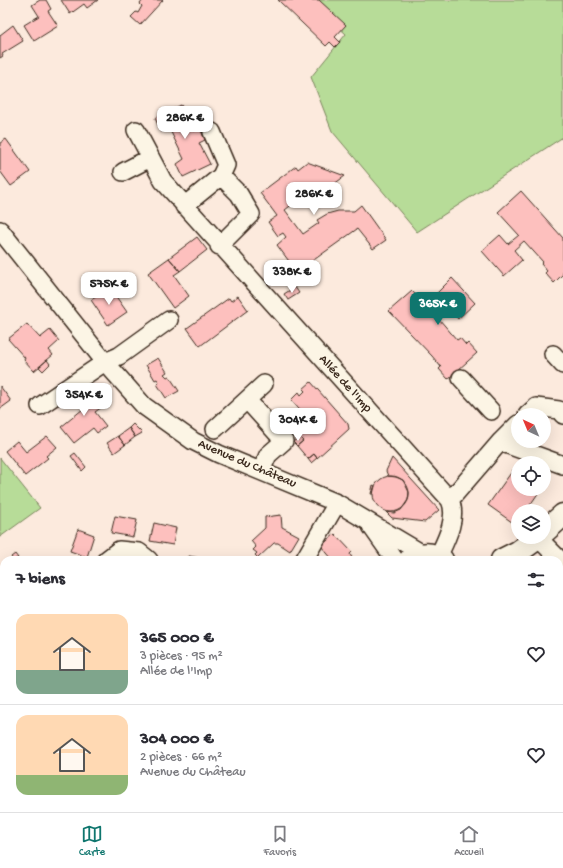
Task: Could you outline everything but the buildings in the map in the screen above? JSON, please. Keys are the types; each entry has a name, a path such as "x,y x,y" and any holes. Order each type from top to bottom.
{"main road":[{"path":"551,526 563,515"},
{"path":"511,556 529,544"}],"street":[{"name":"Allée de l'Imp","path":"136,130 163,181 184,206 450,500"},
{"path":"184,206 221,176 226,165 212,132"},
{"path":"123,172 150,158"},
{"path":"219,246 252,214 239,194 221,176"},
{"name":"Avenue du Château","path":"1,231 104,362 144,406 193,441 337,504 425,556"},
{"path":"40,406 104,362 119,356 169,320"},
{"path":"461,378 491,410"},
{"path":"215,429 264,384"},
{"path":"247,400 284,441 268,455 261,471"},
{"path":"551,409 559,410 563,415"},
{"path":"430,556 446,542 453,516 453,508 450,500 511,431"},
{"path":"500,442 563,465"},
{"path":"306,556 337,504"},
{"name":"Avenue du Château","path":"366,520 392,556"},
{"path":"547,544 556,556"},
{"path":"111,556 119,550 139,552 144,556"}],"green space":[{"path":"308,0 563,0 563,137 417,232 332,131 311,77 346,34"},
{"path":"0,458 40,508 0,537"}]}
